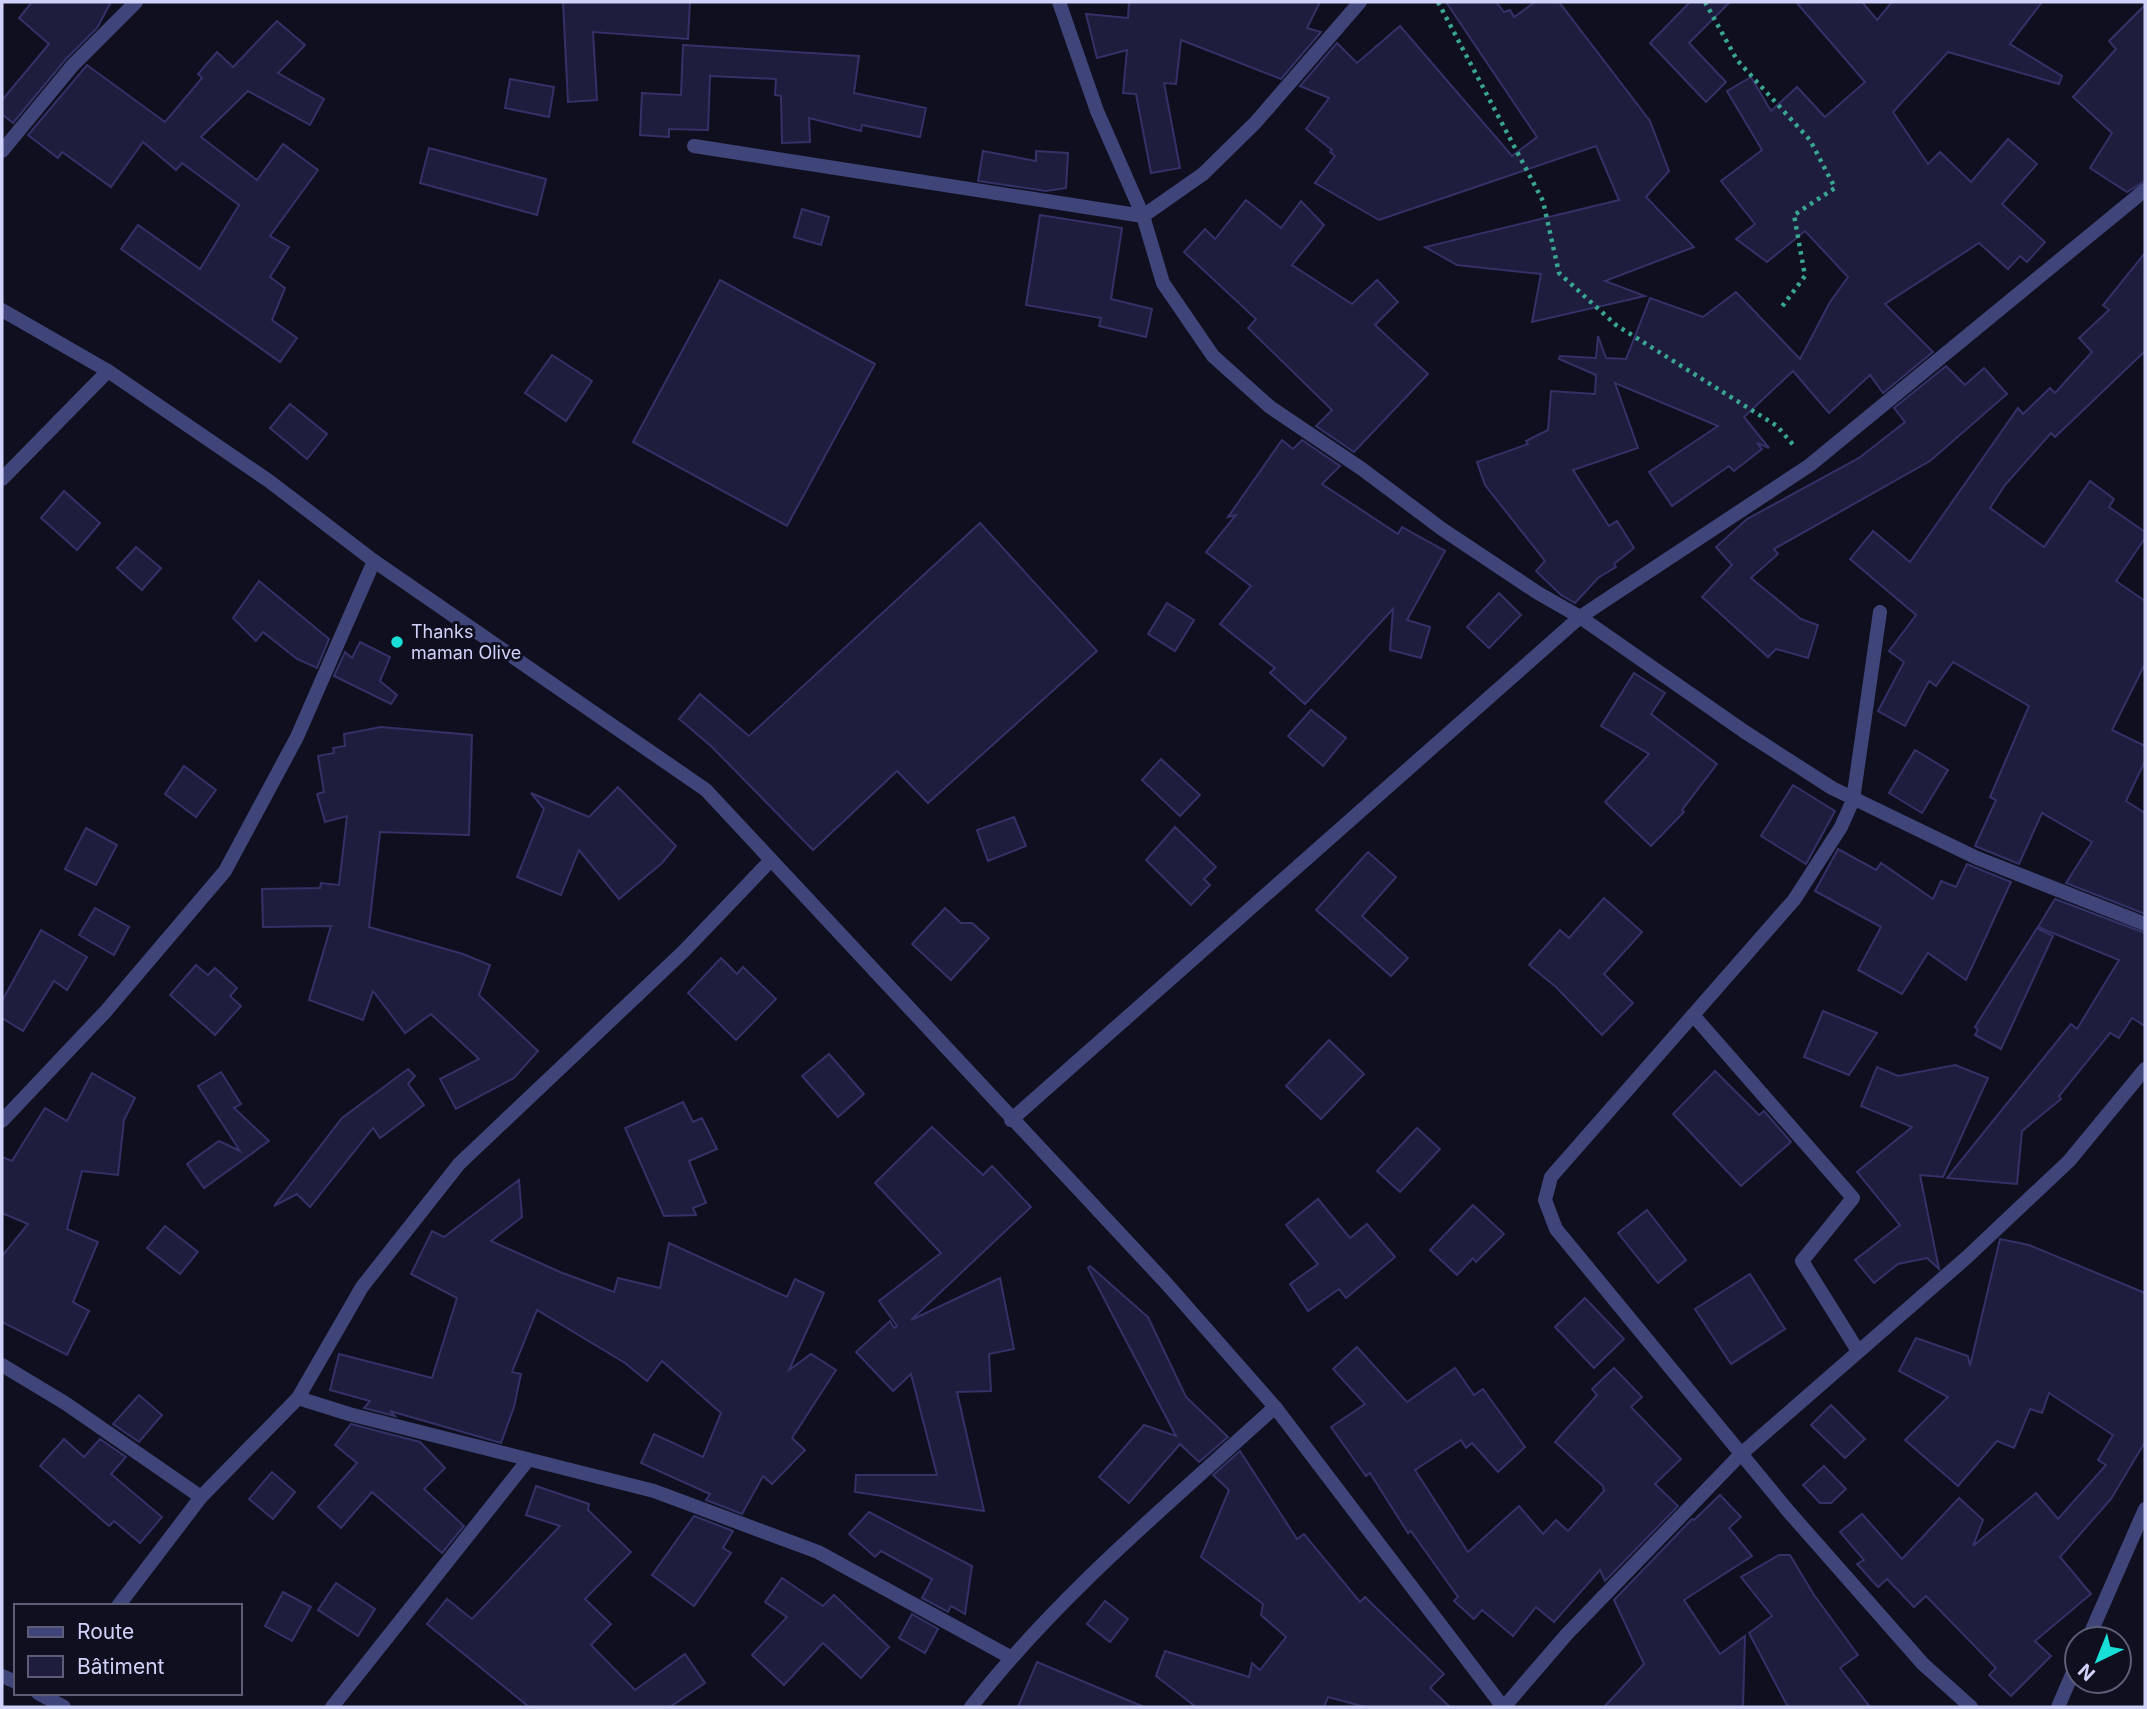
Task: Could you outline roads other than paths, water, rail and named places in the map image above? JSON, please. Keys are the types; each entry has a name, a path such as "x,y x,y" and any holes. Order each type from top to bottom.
{"street":[{"path":"2,151 74,65 136,2"},
{"path":"1059,2 1097,111 1143,216 1163,283 1213,356 1270,407 1362,469 1453,536 1538,593 1580,617 1745,732 1853,800 1976,858 2145,924"},
{"path":"694,146 1143,216 1203,174 1238,140 1360,2"},
{"path":"1011,1119 1580,617 1810,465 2145,190"},
{"path":"2,310 108,371 269,481 374,561 706,790 1166,1283 1275,1407 1504,1707 1567,1634 1741,1454 1966,1258 2069,1161 2145,1069"},
{"path":"2,479 108,371"},
{"path":"2,1121 106,1012 225,871 297,737 374,561"},
{"path":"1880,612 1853,800 1841,827 1794,900 1551,1177 1545,1200 1556,1229 1741,1454 1923,1664 1971,1707"},
{"path":"120,1604 201,1497 298,1398 362,1287 459,1164 684,951 771,860"},
{"path":"1693,1015 1853,1198 1802,1261 1858,1350"},
{"path":"2,1365 65,1403 201,1497"},
{"path":"298,1398 654,1491 818,1552 1010,1657"},
{"path":"971,1707 1010,1657 1133,1537 1275,1407"},
{"path":"332,1707 528,1460"},
{"path":"2094,1625 2145,1509"},
{"path":"44,1698 65,1707"}],"place":[{"name":"Thanks maman Olive","path":"397,642"}]}
